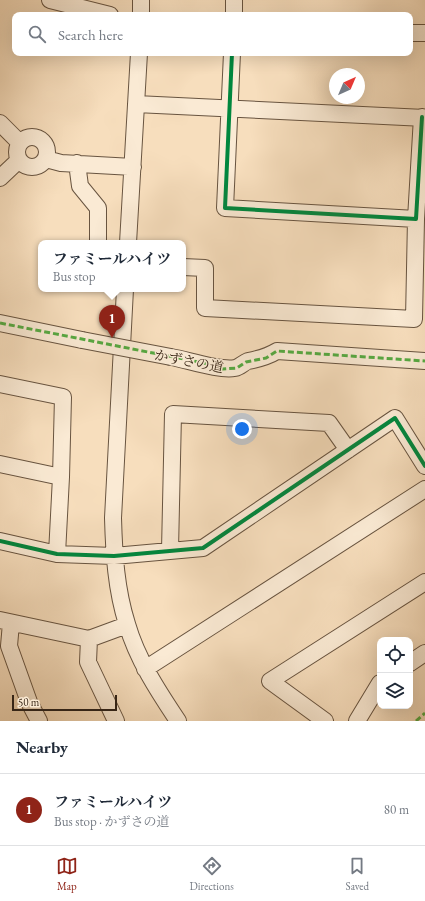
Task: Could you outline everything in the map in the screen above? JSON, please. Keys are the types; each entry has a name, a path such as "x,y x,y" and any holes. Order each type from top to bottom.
{"street":[{"path":"50,0 98,12"},
{"path":"141,0 141,12"},
{"path":"234,0 234,12"},
{"path":"413,33 425,33"},
{"path":"128,240 139,56"},
{"path":"232,56 225,208 416,219"},
{"path":"136,104 424,118 416,219 414,319 205,308 205,268 186,267"},
{"path":"0,123 20,143"},
{"path":"27,138 39,138 47,147 46,159 38,167 32,168 26,166 19,160 17,152 20,143 27,138"},
{"path":"46,159 61,163 133,167"},
{"path":"0,178 19,160"},
{"path":"77,163 80,186 98,208 98,240"},
{"path":"125,292 113,518 114,556 118,590 127,625 145,669 178,721"},
{"name":"かずさの道","path":"0,323 171,357 223,369 237,368 246,362 266,358 277,351 425,361"},
{"path":"0,384 63,398 57,554"},
{"path":"170,550 173,414 329,423 348,450"},
{"path":"0,541 57,554 114,556 203,548 396,418 425,466"},
{"path":"0,464 61,477"},
{"path":"145,669 425,489"},
{"path":"325,721 270,681 425,582"},
{"path":"39,721 30,702 9,646 6,621 88,639 127,625"},
{"path":"88,639 88,662 116,721"},
{"path":"413,661 425,653"},
{"path":"358,721 377,688"}],"marked path":[{"path":"0,323 204,363 223,369 237,368 246,362 266,358 277,351 425,361"},
{"path":"416,721 425,713"}],"cycle path":[{"path":"232,56 225,208 416,219 422,117"},
{"path":"0,541 57,554 114,556 203,548 395,418 425,466"}],"place":[{"name":"ファミールハイツ","path":"112,338"}]}
